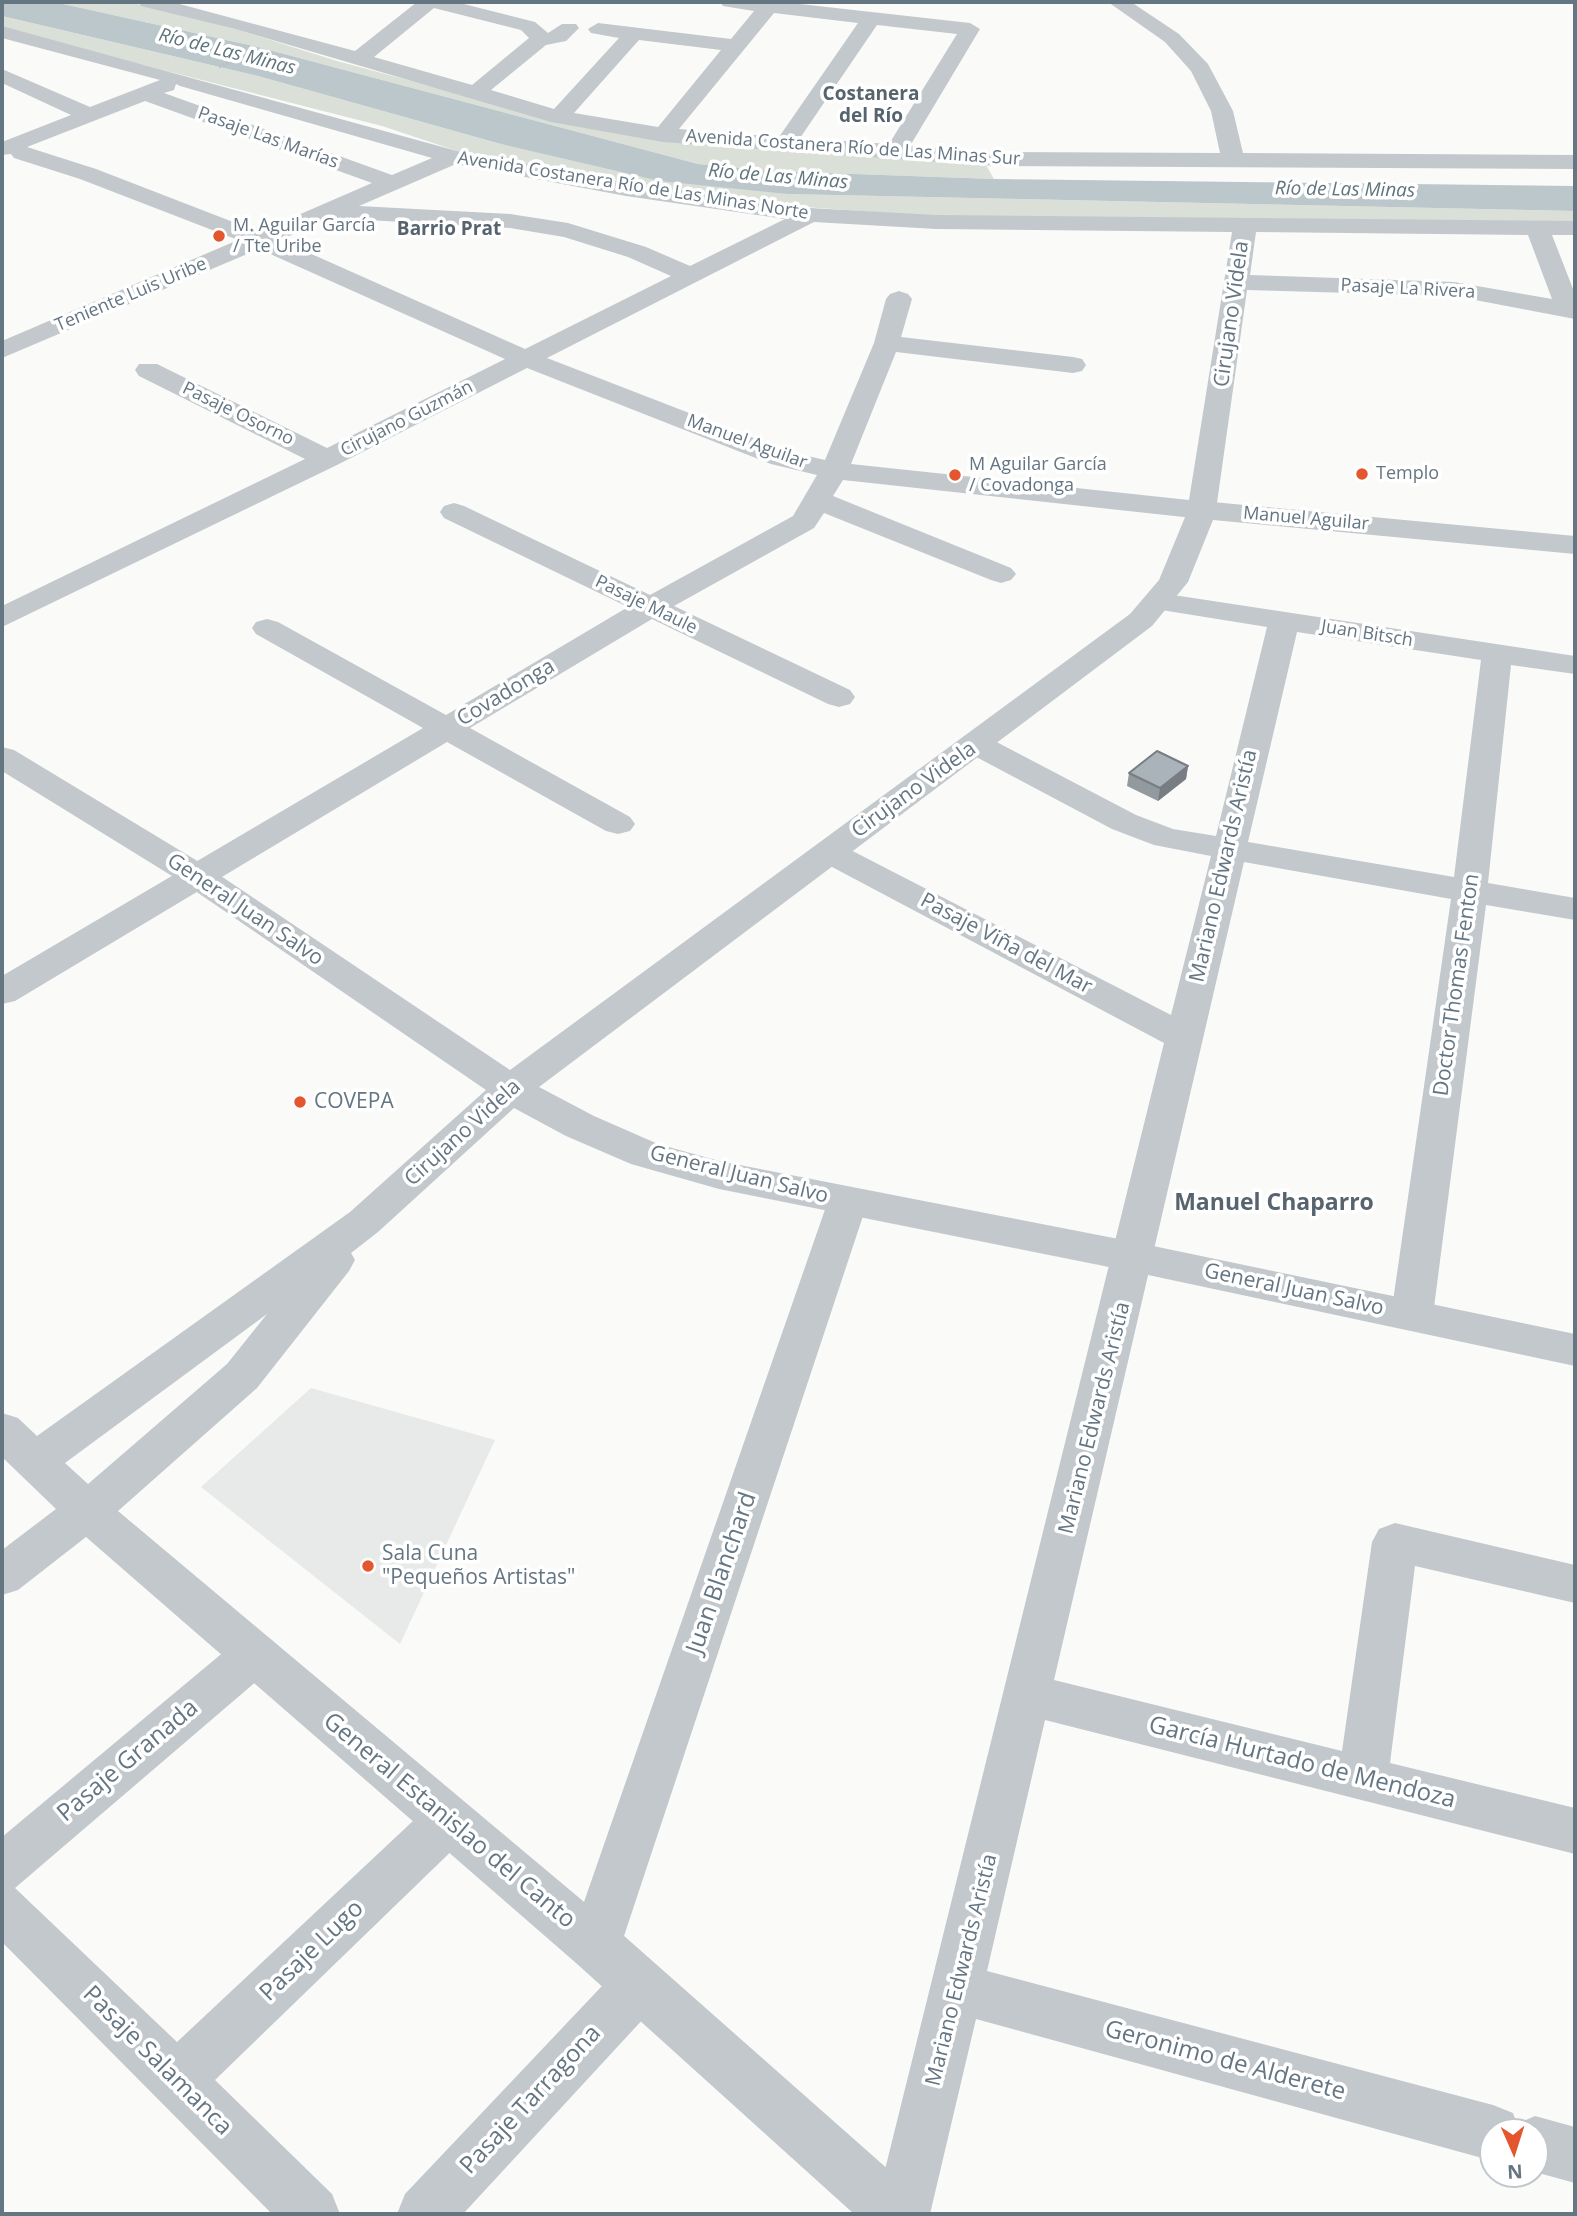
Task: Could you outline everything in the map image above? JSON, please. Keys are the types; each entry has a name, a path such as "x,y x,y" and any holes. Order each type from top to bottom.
{"street":[{"name":"Avenida Costanera Río de Las Minas Sur","path":"148,2 217,19 559,117 663,135 894,154 996,159 1575,162"},
{"path":"217,19 246,2"},
{"path":"357,60 431,2 528,26 537,32 540,40"},
{"path":"730,2 970,29 894,154"},
{"path":"1118,2 1172,38 1200,69 1222,111 1233,159"},
{"path":"663,135 769,6"},
{"path":"785,145 872,17"},
{"path":"476,92 518,61 540,40 559,37 569,29"},
{"path":"598,29 737,46"},
{"name":"Avenida Costanera Río de Las Minas Norte","path":"2,32 181,79 454,157 626,188 810,215 927,222 1245,223 1539,232 1575,228"},
{"path":"559,117 634,33"},
{"path":"2,75 88,114"},
{"path":"7,157 88,114 181,79"},
{"name":"Pasaje Las Marías","path":"144,93 393,183"},
{"name":"Manuel Aguilar","path":"7,157 88,174 258,240 527,359 780,458 834,471 1202,510 1575,545"},
{"name":"Teniente Luis Uribe","path":"2,350 454,157"},
{"path":"327,212 510,221 569,230 637,252 693,276"},
{"name":"Cirujano Guzmán","path":"2,618 327,459 810,215"},
{"name":"Cirujano Videla","path":"19,1445 364,1222 511,1089 1125,633 1160,602 1173,582 1202,510 1245,223"},
{"path":"1539,232 1575,237"},
{"path":"1539,232 1572,311"},
{"name":"Pasaje La Rivera","path":"1238,282 1454,289 1572,311"},
{"name":"Covadonga","path":"2,992 650,607 804,522 834,471 887,343 899,299"},
{"path":"887,343 1073,365"},
{"name":"Pasaje Osorno","path":"148,370 327,459"},
{"path":"818,500 1001,574"},
{"name":"Pasaje Maule","path":"454,512 839,697"},
{"name":"Juan Bitsch","path":"1160,602 1575,666"},
{"name":"Mariano Edwards Aristía","path":"902,2214 1134,1256 1227,850 1284,622"},
{"path":"267,628 618,824"},
{"name":"Doctor Thomas Fenton","path":"1412,1315 1470,891 1497,654"},
{"path":"976,744 1146,832 1186,844 1575,909"},
{"name":"General Juan Salvo","path":"2,757 197,876 511,1089 580,1126 645,1153 719,1175 1134,1256 1575,1350"},
{"name":"Pasaje Viña del Mar","path":"829,852 1184,1037"},
{"name":"Juan Blanchard","path":"596,1945 848,1201"},
{"name":"Cirujano Videla","path":"2,1576 87,1511 242,1376 364,1222"},
{"name":"General Estanislao del Canto","path":"19,1445 87,1511 447,1822 596,1945 638,1986 896,2214"},
{"path":"1363,1778 1395,1542 1575,1584"},
{"name":"Pasaje Granada","path":"2,1868 255,1654"},
{"name":"García Hurtado de Mendoza","path":"1028,1695 1575,1831"},
{"name":"Pasaje Lugo","path":"176,2080 447,1822"},
{"name":"Pasaje Salamanca","path":"2,1907 312,2214"},
{"name":"Pasaje Tarragona","path":"425,2214 638,1986"},
{"name":"Geronimo de Alderete","path":"958,1989 1479,2129"},
{"path":"1549,2148 1575,2155"}],"path":[{"path":"214,69 253,52"}],"shaded area":[{"path":"54,2 129,2 239,30 337,61 568,123 684,142 986,165 994,179 770,171 698,164 258,47"},
{"path":"2,16 258,76 501,144 788,194 1575,211 1575,222 932,216 776,205 670,191 472,156 382,126 2,29"},
{"name":"Sala Cuna \"Pequeños Artistas\"","path":"311,1388 495,1440 400,1644 201,1487"}],"water":[{"name":"Río de Las Minas","path":"2,2 54,2 258,47 698,164 770,171 994,179 1575,186 1575,211 788,194 660,181 501,144 258,76 2,16"}],"building":[{"path":"1157,751 1188,766 1160,788 1129,773"}],"place":[{"name":"M. Aguilar García / Tte Uribe","path":"219,236"},
{"name":"Templo","path":"1362,474"},
{"name":"M Aguilar García / Covadonga","path":"955,475"},
{"name":"COVEPA","path":"300,1102"},
{"name":"Sala Cuna \"Pequeños Artistas\"","path":"368,1566"}],"district":[{"name":"Costanera del Río","path":"871,106"},
{"name":"Barrio Prat","path":"449,230"},
{"name":"Manuel Chaparro","path":"1274,1203"}]}
